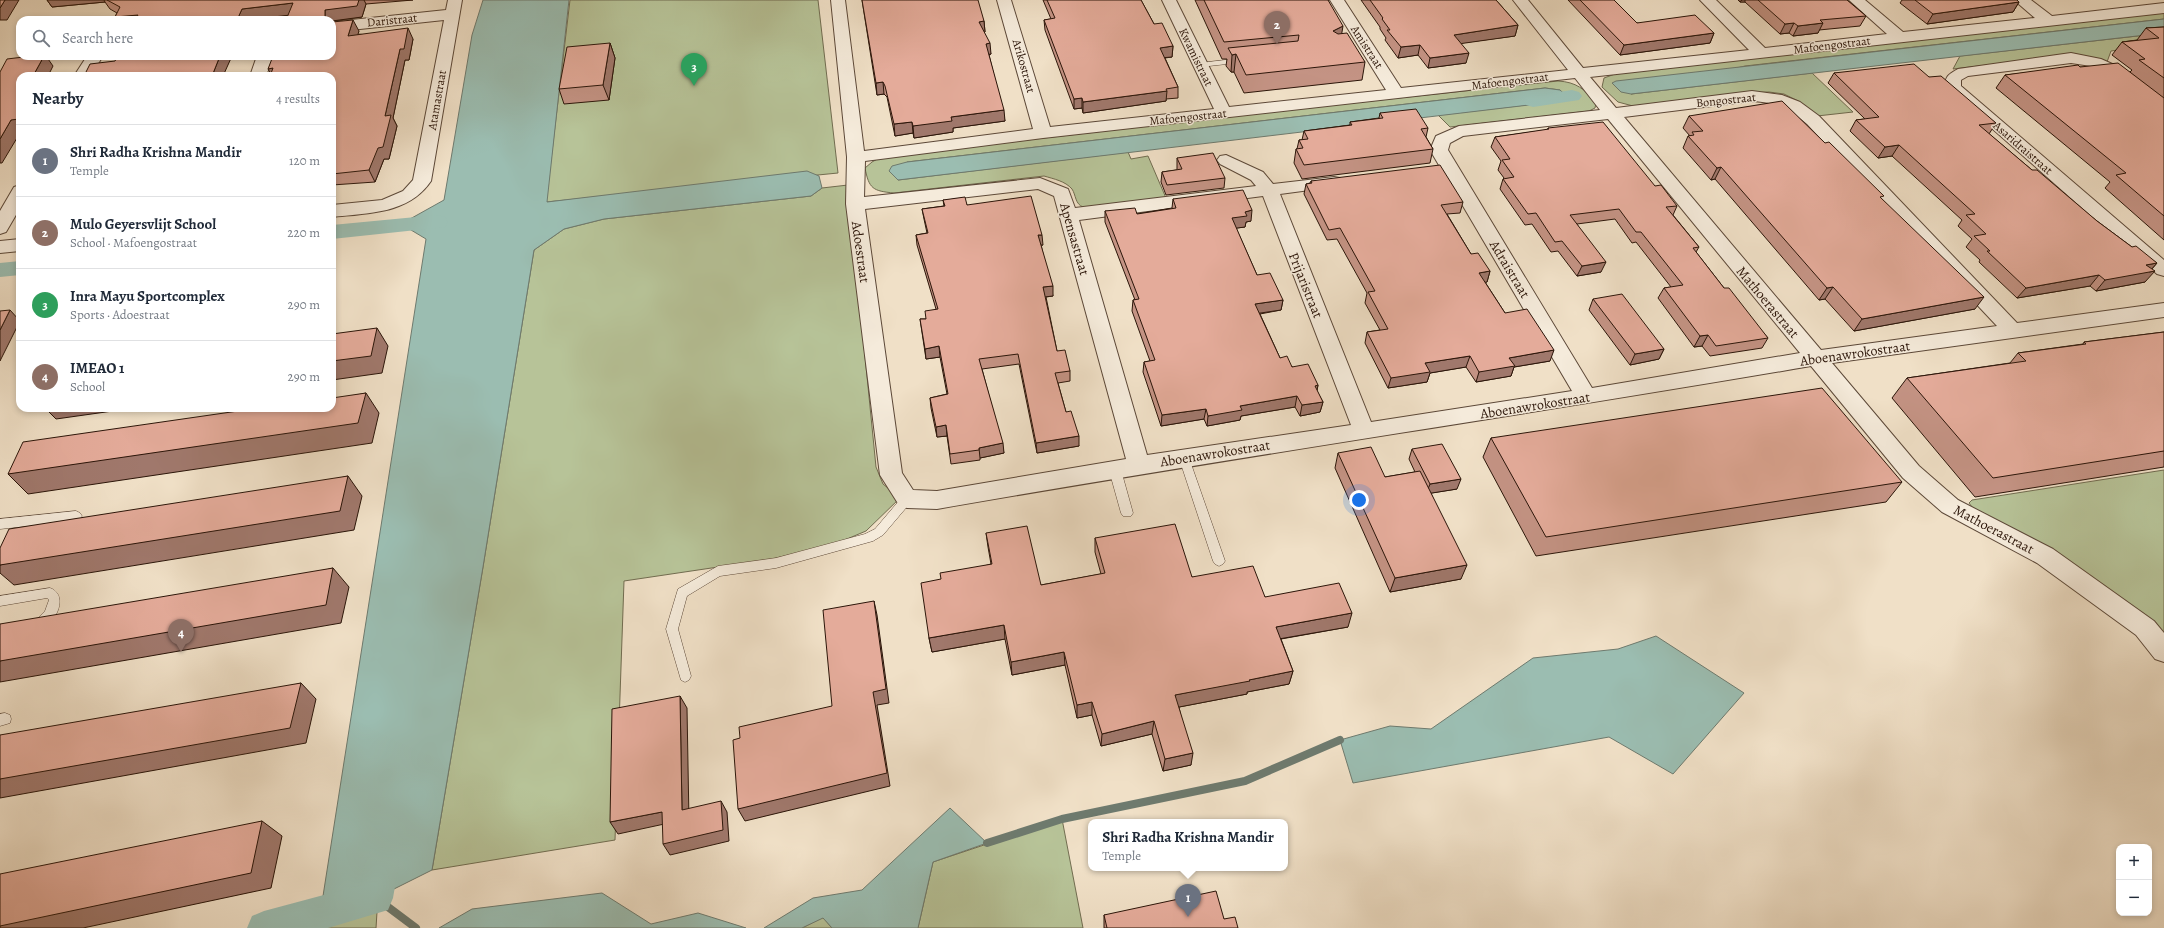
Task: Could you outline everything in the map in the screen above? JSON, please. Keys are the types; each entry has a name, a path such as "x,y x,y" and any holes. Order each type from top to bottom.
{"street":[{"name":"Adoestraat","path":"838,0 856,157 855,204 891,475 906,500"},
{"name":"Arikostraat","path":"1004,0 1043,133"},
{"name":"Kwamistraat","path":"1169,0 1224,113"},
{"name":"Amistraat","path":"1336,0 1361,44 1397,94"},
{"name":"Mathoerastraat","path":"1520,0 1612,114 1814,358 1911,472 1950,506 2045,556 2145,628 2164,651"},
{"path":"1707,0 1761,53"},
{"path":"1856,0 1899,37"},
{"path":"2021,0 2049,21"},
{"name":"Daristraat","path":"336,26 454,7"},
{"name":"Atamastraat","path":"336,211 385,205 409,195 422,181 454,7"},
{"name":"Mafoengostraat","path":"856,157 1043,133 2164,8"},
{"name":"Asaridraistraat","path":"2164,109 2113,70 2095,62 2070,58 1964,72 1953,78 1953,87 2164,270"},
{"path":"84,72 91,60"},
{"path":"259,72 264,60"},
{"name":"Bongostraat","path":"1442,140 1460,131 1612,114 1752,96 1776,98 1794,105 1813,120 2012,330"},
{"name":"Adraistraat","path":"1442,140 1439,150 1441,168 1586,397"},
{"name":"Prijaristraat","path":"1226,160 1257,176 1269,190 1364,430"},
{"path":"1069,215 1347,180"},
{"name":"Apensastraat","path":"855,204 1040,183 1062,193 1139,465"},
{"path":"0,228 16,198"},
{"path":"0,247 16,245"},
{"name":"Aboenawrokostraat","path":"906,500 937,500 1139,465 1586,397 1814,358 2164,310"}],"lane":[{"path":"1200,65 1248,60"},
{"path":"1184,458 1219,561"},
{"path":"1115,470 1128,513"},
{"path":"685,676 672,629 682,593 718,571 776,563 869,538 879,532 906,500"},
{"path":"0,524 76,516"},
{"path":"0,601 50,593 55,599 53,609 45,619 32,628 26,629"}],"green space":[{"path":"570,0 818,0 838,173 546,202"},
{"path":"2164,12 2164,19 1745,66 1631,94 1812,73 1853,112 1817,116 1800,102 1784,94 1769,92 1739,93 1633,106 1618,102 1602,87 1604,78 1615,74"},
{"path":"2164,33 2164,44 2111,51 2107,62 2073,55 1953,69 1960,56"},
{"path":"1558,81 1570,83 1580,87 1596,103 1595,108 1589,111 1450,127 1438,115 1570,100 1560,90 1545,88 907,162 898,180 1128,152 1131,159 1148,156 1166,198 1099,208 1080,206 1069,186 1044,176 894,193 873,188 868,180 865,168 881,157 1276,111"},
{"path":"848,185 876,467 883,484 900,498 866,531 835,544 772,559 624,581 615,840 432,870 534,250 564,229 604,219 811,196 822,188"},
{"path":"2164,470 2164,641 1975,511 1969,503 1972,500"},
{"path":"1062,819 1083,928 918,928 933,862"},
{"path":"377,912 376,928 318,928"},
{"path":"823,917 832,928 802,928"}],"water":[{"path":"483,0 569,0 547,202 807,171 819,176 822,188 811,196 604,219 564,229 534,250 432,870 376,898 323,896 426,239 401,224 444,200 472,35"},
{"path":"2164,19 2164,33 1631,94 1621,92 1612,83 1616,81"},
{"path":"1545,88 1560,90 1571,100 898,180 889,171 892,166 907,162"},
{"path":"1656,636 1744,693 1673,774 1609,737 1353,783 1340,740 1390,726 1431,729 1533,658 1618,649"},
{"path":"950,808 987,843 933,862 918,928 832,928 823,918 802,928 764,928 813,898 862,890"},
{"path":"602,893 651,924 698,913 746,928 439,928 472,909"}],"building":[{"path":"0,0 5,0 0,8"},
{"path":"107,0 359,0 357,6 325,10 325,16 288,16 293,3 242,9 239,16 116,16 120,7"},
{"path":"862,0 978,0 984,21 979,22 990,43 986,44 1004,110 951,117 952,121 913,126 912,122 894,124 885,86 883,82 876,83"},
{"path":"1047,0 1141,0 1154,24 1162,23 1173,46 1160,48 1178,87 1166,89 1167,91 1083,102 1082,98 1074,99 1044,20 1055,18"},
{"path":"1204,0 1328,0 1343,26 1333,31 1338,34 1347,33 1365,62 1246,75 1236,54 1232,55 1228,48 1298,41 1299,35 1224,42"},
{"path":"1370,0 1496,0 1518,25 1454,35 1469,53 1430,58 1420,45 1401,47 1387,30 1390,30"},
{"path":"1580,0 1614,0 1637,23 1695,15 1714,33 1624,45"},
{"path":"1758,0 1847,0 1866,16 1820,20 1823,23 1798,26 1794,23 1785,24"},
{"path":"1915,0 2017,0 2019,2 1933,14"},
{"path":"353,20 348,36 408,28 404,49 400,49 385,116 391,115 383,147 378,148 369,170 336,174 336,72 272,72 273,68 268,69 271,60 336,60 336,22"},
{"path":"2164,27 2164,78 2139,60 2145,59 2122,42 2159,38 2146,28"},
{"path":"610,43 603,85 559,89 567,47"},
{"path":"16,58 16,60 42,60 35,72 16,72 16,119 11,120 0,139 0,72 7,59"},
{"path":"218,60 214,72 86,72 90,64 115,61"},
{"path":"2118,63 2164,98 2164,216 2116,175 2126,173 2005,75 2078,65 2080,67"},
{"path":"1914,64 1929,77 1941,76 1996,123 1979,125 2032,170 2037,170 2097,221 2132,247 2136,246 2157,263 2146,265 2155,271 2105,280 2099,275 2026,288 1987,251 1990,251 1974,236 1986,234 1966,215 1975,214 1899,145 1885,147 1856,120 1879,117 1834,73"},
{"path":"1782,101 1825,143 1829,142 1884,196 1880,197 1984,297 1862,319 1833,287 1827,288 1721,167 1717,168 1688,136 1694,135 1692,132 1703,131 1689,116"},
{"path":"1416,109 1428,128 1421,129 1433,149 1304,165 1296,149 1303,148 1299,140 1308,139 1304,131 1352,125 1350,122 1383,118 1380,113"},
{"path":"1603,122 1655,186 1661,185 1677,206 1666,207 1699,247 1693,248 1724,288 1729,288 1768,338 1716,346 1708,335 1700,336 1664,288 1683,285 1641,232 1636,232 1619,209 1570,215 1606,262 1582,266 1562,241 1555,242 1536,213 1528,214 1503,179 1514,177 1502,160 1510,159 1495,137 1549,129 1548,128"},
{"path":"1213,153 1225,178 1167,185 1162,172 1182,169 1177,158"},
{"path":"1440,165 1463,202 1441,205 1471,254 1478,253 1490,271 1479,273 1505,313 1527,309 1554,350 1509,358 1515,366 1479,372 1470,356 1425,363 1430,372 1391,378 1367,332 1388,329 1368,292 1375,291 1340,228 1329,230 1306,184 1312,183 1311,181"},
{"path":"1243,190 1252,210 1245,212 1247,216 1232,218 1257,275 1270,273 1283,300 1255,304 1280,358 1287,356 1292,367 1308,364 1318,385 1315,386 1323,402 1302,405 1297,396 1240,406 1242,410 1208,416 1206,409 1162,415 1144,362 1155,360 1133,300 1139,299 1105,211 1135,208 1137,214 1176,208 1173,199"},
{"path":"1031,196 1042,235 1038,235 1053,286 1043,287 1057,351 1065,350 1070,371 1055,373 1066,412 1071,411 1079,436 1036,443 1018,354 979,359 1003,443 979,448 979,450 950,454 946,425 936,427 930,398 948,394 939,346 925,349 920,319 926,319 925,311 938,309 916,235 928,233 922,209 945,206 943,200 965,197 967,205"},
{"path":"1622,294 1664,349 1635,354 1593,299"},
{"path":"10,310 0,330 0,311"},
{"path":"377,328 371,356 336,360 336,333"},
{"path":"2164,332 2164,451 1993,478 1907,378 2026,361 2018,353 2086,344 2084,342"},
{"path":"1822,388 1902,482 1546,537 1491,438"},
{"path":"366,393 358,423 8,474 23,442 231,412 336,412 336,397"},
{"path":"1442,444 1461,479 1430,484 1412,449"},
{"path":"1371,447 1385,477 1420,471 1467,565 1395,578 1338,453"},
{"path":"348,476 340,511 0,565 0,548 9,529"},
{"path":"1175,524 1192,577 1253,566 1265,597 1339,583 1352,613 1276,627 1293,671 1249,680 1250,681 1175,695 1193,753 1165,759 1154,721 1102,734 1092,702 1077,705 1064,652 1011,662 1004,625 929,638 921,583 941,579 940,573 992,564 986,533 1027,526 1041,585 1105,573 1095,538"},
{"path":"333,568 326,605 0,661 0,624"},
{"path":"874,601 886,689 873,692 887,773 738,809 733,740 740,738 739,727 832,706 823,610"},
{"path":"301,683 290,728 0,779 0,735"},
{"path":"680,696 682,810 721,801 723,830 663,844 662,812 610,822 612,709"},
{"path":"262,821 251,873 0,926 0,874"},
{"path":"1216,891 1224,919 1235,917 1238,928 1107,928 1104,915"}],"waterway":[{"path":"1533,101 1572,96"},
{"path":"336,232 437,222"},
{"path":"0,270 16,268"},
{"path":"987,843 1062,819 1245,781 1340,740"},
{"path":"264,928 376,898 382,863"},
{"path":"376,898 416,928"}],"place":[{"name":"Mulo Geyersvlijt School","path":"1277,44"},
{"name":"Inra Mayu Sportcomplex","path":"694,86"},
{"name":"IMEAO 1","path":"181,652"},
{"name":"Shri Radha Krishna Mandir","path":"1188,917"}]}
